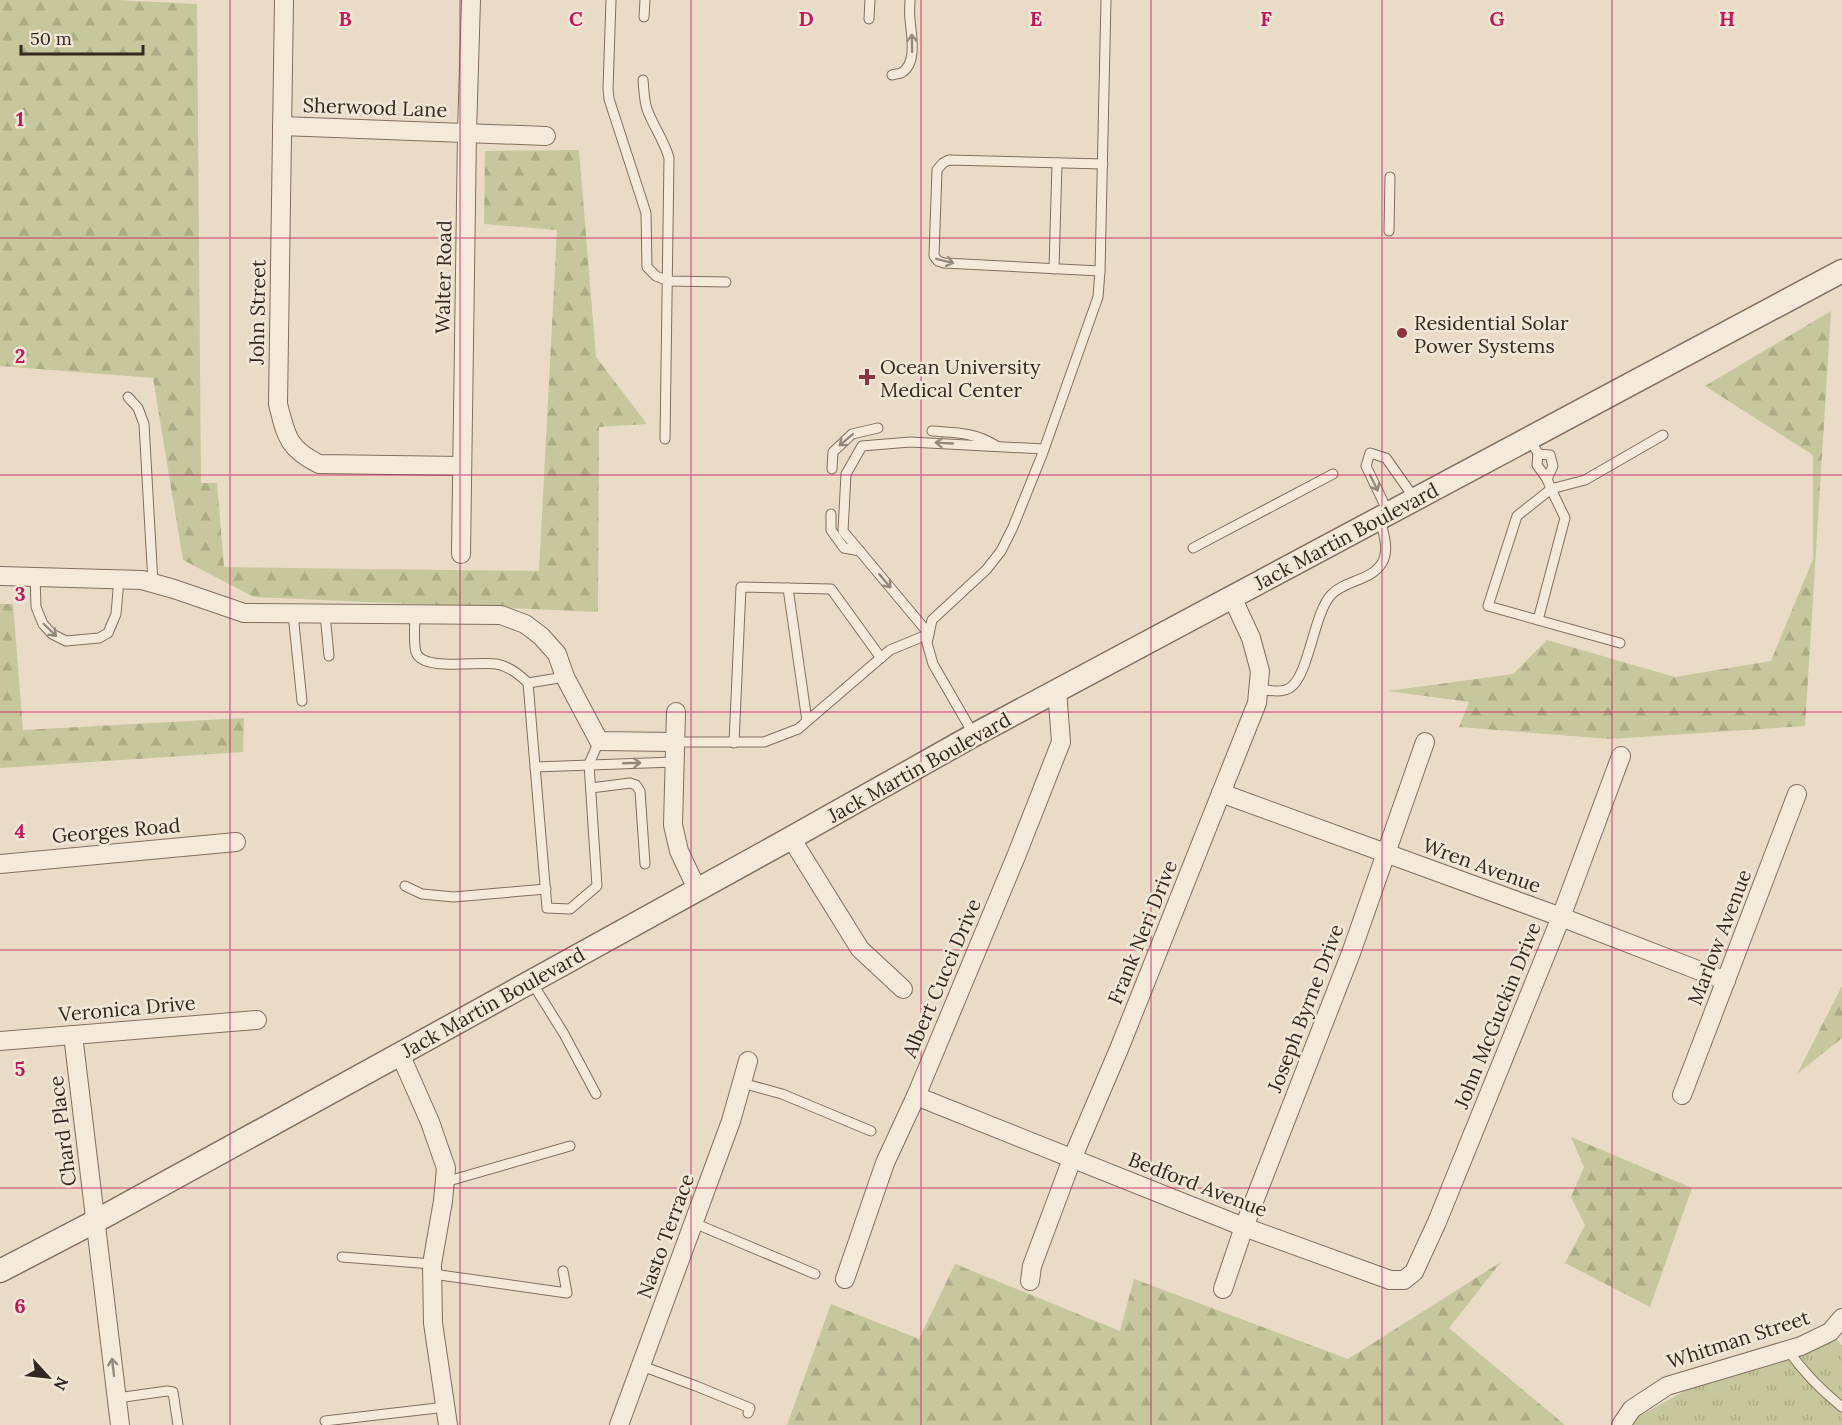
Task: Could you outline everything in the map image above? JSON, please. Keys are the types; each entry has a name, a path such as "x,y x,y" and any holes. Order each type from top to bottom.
{"street":[{"name":"John Street","path":"285,0 278,404 285,432 294,448 303,456 319,464 462,466"},
{"name":"Walter Road","path":"461,554 471,0"},
{"name":"Sherwood Lane","path":"282,126 546,136"},
{"name":"Jack Martin Boulevard","path":"0,1271 96,1221 1057,690 1415,499 1534,446 1842,271"},
{"path":"0,576 142,580 244,613 501,615 525,624 542,636 556,654 565,677 598,741 674,742"},
{"name":"Frank Neri Drive","path":"1030,1281 1032,1266 1072,1159 1257,703 1260,671 1251,638 1232,597"},
{"name":"Albert Cucci Drive","path":"845,1279 885,1163 916,1096 1013,865 1061,742 1057,690"},
{"path":"676,711 674,825 679,851 697,889"},
{"name":"Joseph Byrne Drive","path":"1223,1289 1244,1227 1351,953 1425,742"},
{"name":"John McGuckin Drive","path":"1437,1222 1561,917 1621,756"},
{"name":"Wren Avenue","path":"1221,793 1561,917 1726,981"},
{"name":"Marlow Avenue","path":"1682,1095 1797,794"},
{"path":"791,838 860,949 903,989"},
{"name":"Georges Road","path":"0,864 236,842"},
{"name":"Veronica Drive","path":"0,1041 257,1020"},
{"name":"Chard Place","path":"73,1035 120,1425"},
{"path":"399,1054 430,1122 446,1168 433,1269 433,1323 447,1416"},
{"name":"Nasto Terrace","path":"619,1425 731,1121 748,1061"},
{"name":"Bedford Avenue","path":"916,1096 1244,1227 1389,1280 1404,1280 1414,1272 1437,1222"},
{"name":"Whitman Street","path":"1621,1425 1632,1409 1667,1386 1801,1346 1830,1332 1842,1318"}],"lane":[{"path":"610,0 609,99 646,213 646,267 656,276 668,281 726,282"},
{"path":"644,17 645,0"},
{"path":"869,19 870,0"},
{"path":"892,75 902,73 912,53 910,0"},
{"path":"975,735 933,664 927,643 932,620 986,570 1001,551 1013,527 1044,449 1098,297 1106,0"},
{"path":"643,81 648,112 665,144 669,158 665,439"},
{"path":"1100,271 944,263 938,261 934,256 937,170 943,163 950,160 1103,164"},
{"path":"1054,269 1057,163"},
{"path":"1389,231 1390,177"},
{"path":"128,397 138,408 144,424 153,584"},
{"path":"832,469 833,452 852,434 878,428"},
{"path":"932,431 982,437 997,446"},
{"path":"1620,643 1488,606 1517,516 1551,489 1585,480 1663,435"},
{"path":"929,634 843,531 846,474 862,446 910,442 1044,449"},
{"path":"1534,446 1550,455 1553,466 1547,479 1565,518 1538,620"},
{"path":"1259,689 1281,691 1291,687 1301,673 1330,596 1340,588 1371,573 1381,564 1387,550 1384,516 1366,466 1370,453 1386,459 1415,499"},
{"path":"1193,548 1333,474"},
{"path":"831,514 831,530 844,548 860,550"},
{"path":"35,576 36,607 43,624 52,634 66,642 99,638 108,633 116,614 119,579"},
{"path":"734,743 741,587 831,589 881,658"},
{"path":"788,588 807,722"},
{"path":"293,614 302,701"},
{"path":"325,614 329,656"},
{"path":"415,615 416,654 422,661 433,664 497,664 515,671 528,683 547,908 570,909 597,886 589,764 598,741"},
{"path":"674,742 764,742 798,729 890,650 929,634"},
{"path":"528,683 565,677"},
{"path":"535,767 674,762"},
{"path":"591,788 630,783 636,785 640,791 645,864"},
{"path":"405,886 422,894 454,897 546,889"},
{"path":"531,981 564,1034 596,1094"},
{"path":"742,1083 782,1094 871,1131"},
{"path":"445,1182 570,1146"},
{"path":"694,1223 815,1274"},
{"path":"342,1257 433,1269 567,1293 563,1271"},
{"path":"1788,1350 1800,1368 1842,1407"},
{"path":"642,1366 750,1408 748,1413"},
{"path":"117,1398 167,1390 173,1392 178,1425"},
{"path":"325,1420 447,1416"}],"green space":[{"path":"0,0 118,0 197,4 201,483 217,483 224,567 539,571 557,230 484,224 485,151 579,150 596,357 647,424 599,427 598,612 254,597 183,560 153,378 0,366"},
{"path":"1831,311 1805,726 1610,739 1459,727 1469,702 1388,691 1513,674 1547,640 1675,677 1771,661 1813,559 1813,455 1705,386"},
{"path":"0,604 13,604 23,730 244,718 243,752 0,768"},
{"path":"1842,986 1842,1038 1797,1074"},
{"path":"1571,1137 1692,1188 1650,1307 1565,1263 1585,1225 1571,1197 1584,1167"},
{"path":"1501,1262 1449,1328 1565,1425 787,1425 831,1304 919,1339 955,1264 1120,1331 1134,1279 1348,1359"},
{"path":"1827,1330 1842,1345 1842,1425 1623,1425 1721,1371"}],"place":[{"name":"Residential Solar Power Systems","path":"1402,333"},
{"name":"Ocean University Medical Center","path":"867,377"}]}
